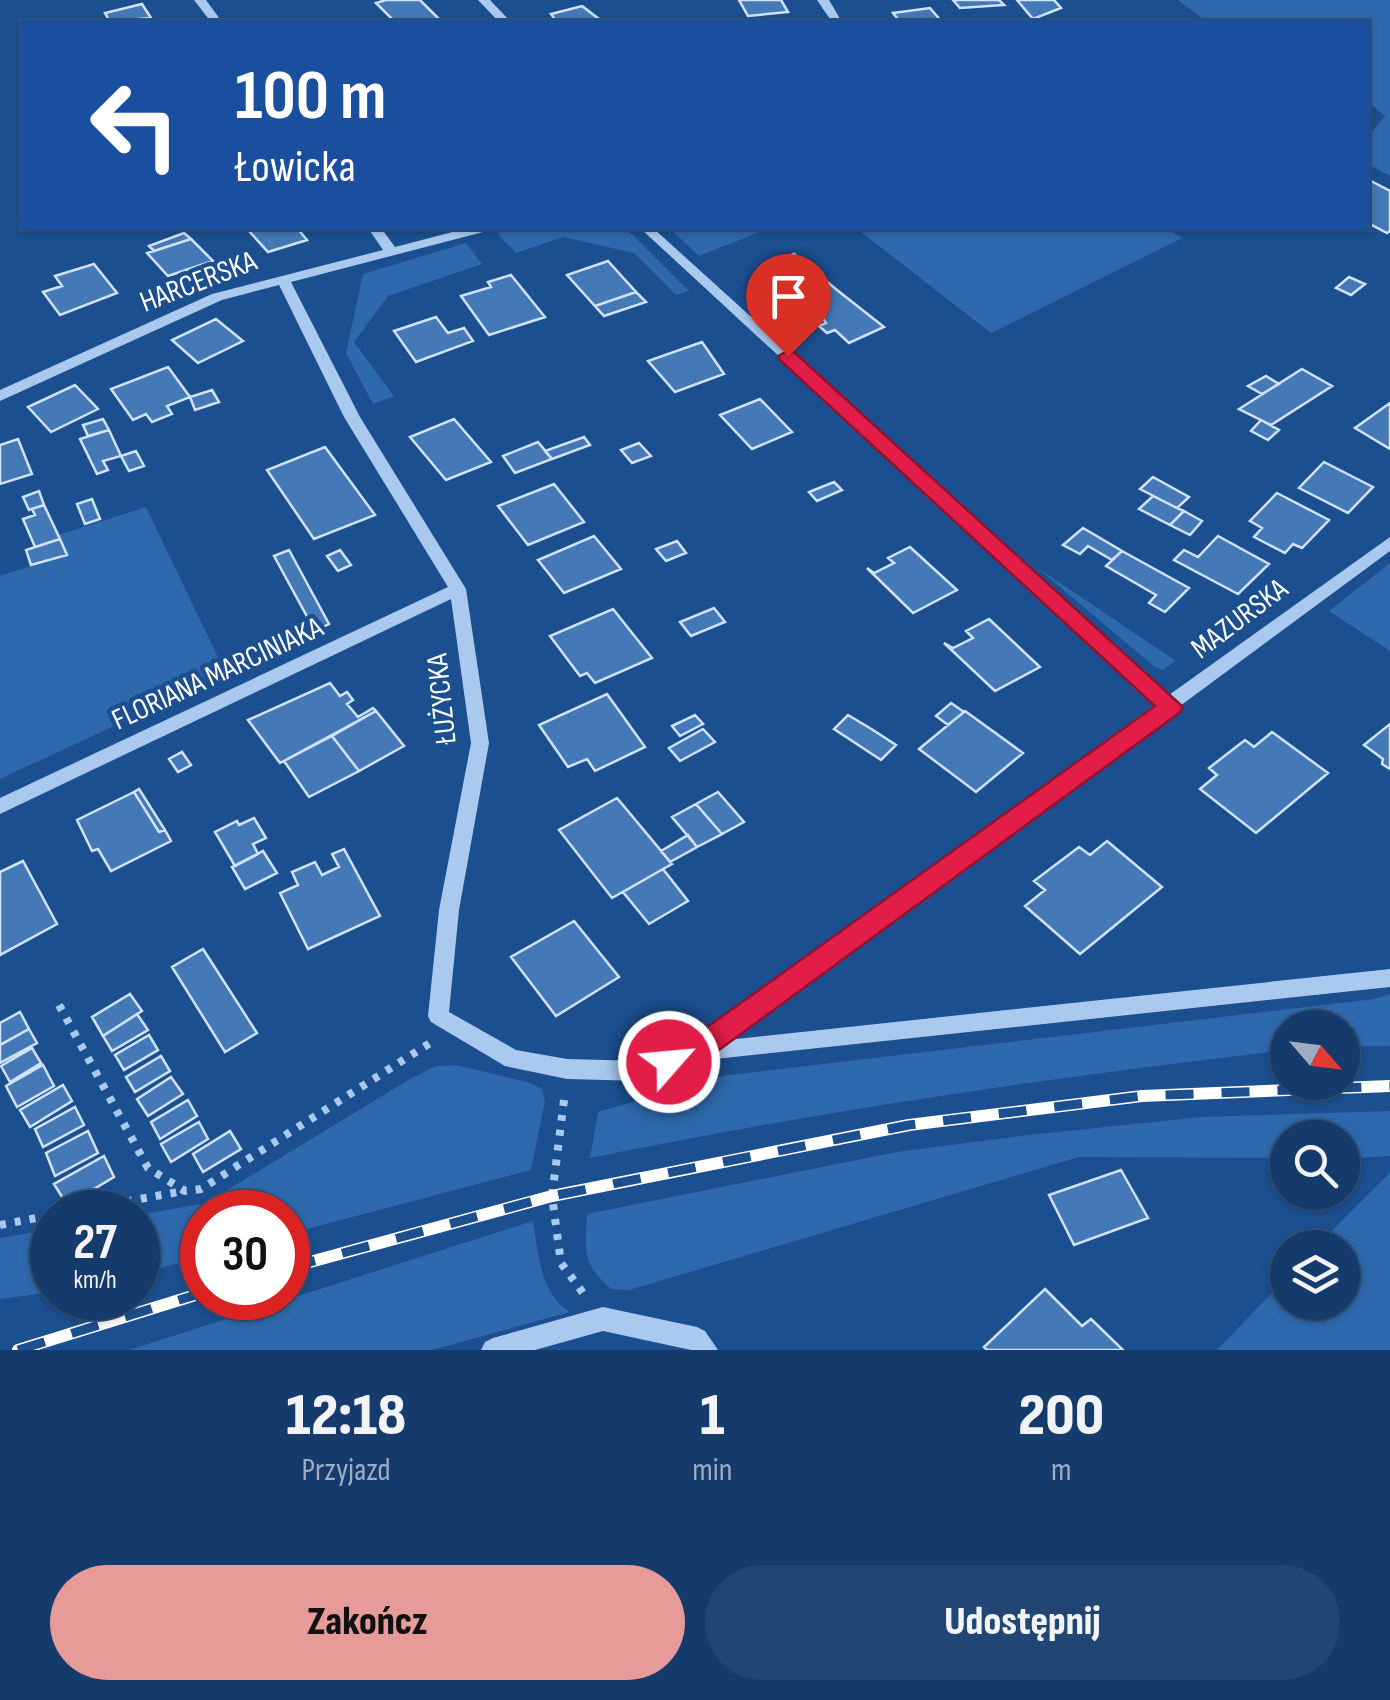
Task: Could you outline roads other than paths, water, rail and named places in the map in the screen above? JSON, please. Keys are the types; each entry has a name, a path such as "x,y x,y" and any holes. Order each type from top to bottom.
{"street":[{"path":"200,0 215,20"},
{"path":"484,0 503,20"},
{"path":"376,230 392,252"},
{"name":"HARCERSKA","path":"0,396 217,298 474,230"},
{"path":"648,230 1171,707"},
{"name":"ŁUŻYCKA","path":"283,279 352,418 458,589 480,743 449,910 438,1016 512,1059 568,1068"},
{"name":"MAZURSKA","path":"568,1068 643,1071 694,1052 1171,707 1390,543"},
{"name":"FLORIANA MARCINIAKA","path":"0,806 458,589"},
{"path":"694,1052 1390,978"},
{"path":"493,1350 603,1319 696,1339 706,1350"}],"railway":[{"path":"310,1262 552,1196 909,1125 1142,1096 1390,1086"},
{"path":"18,1350 180,1300"}]}
